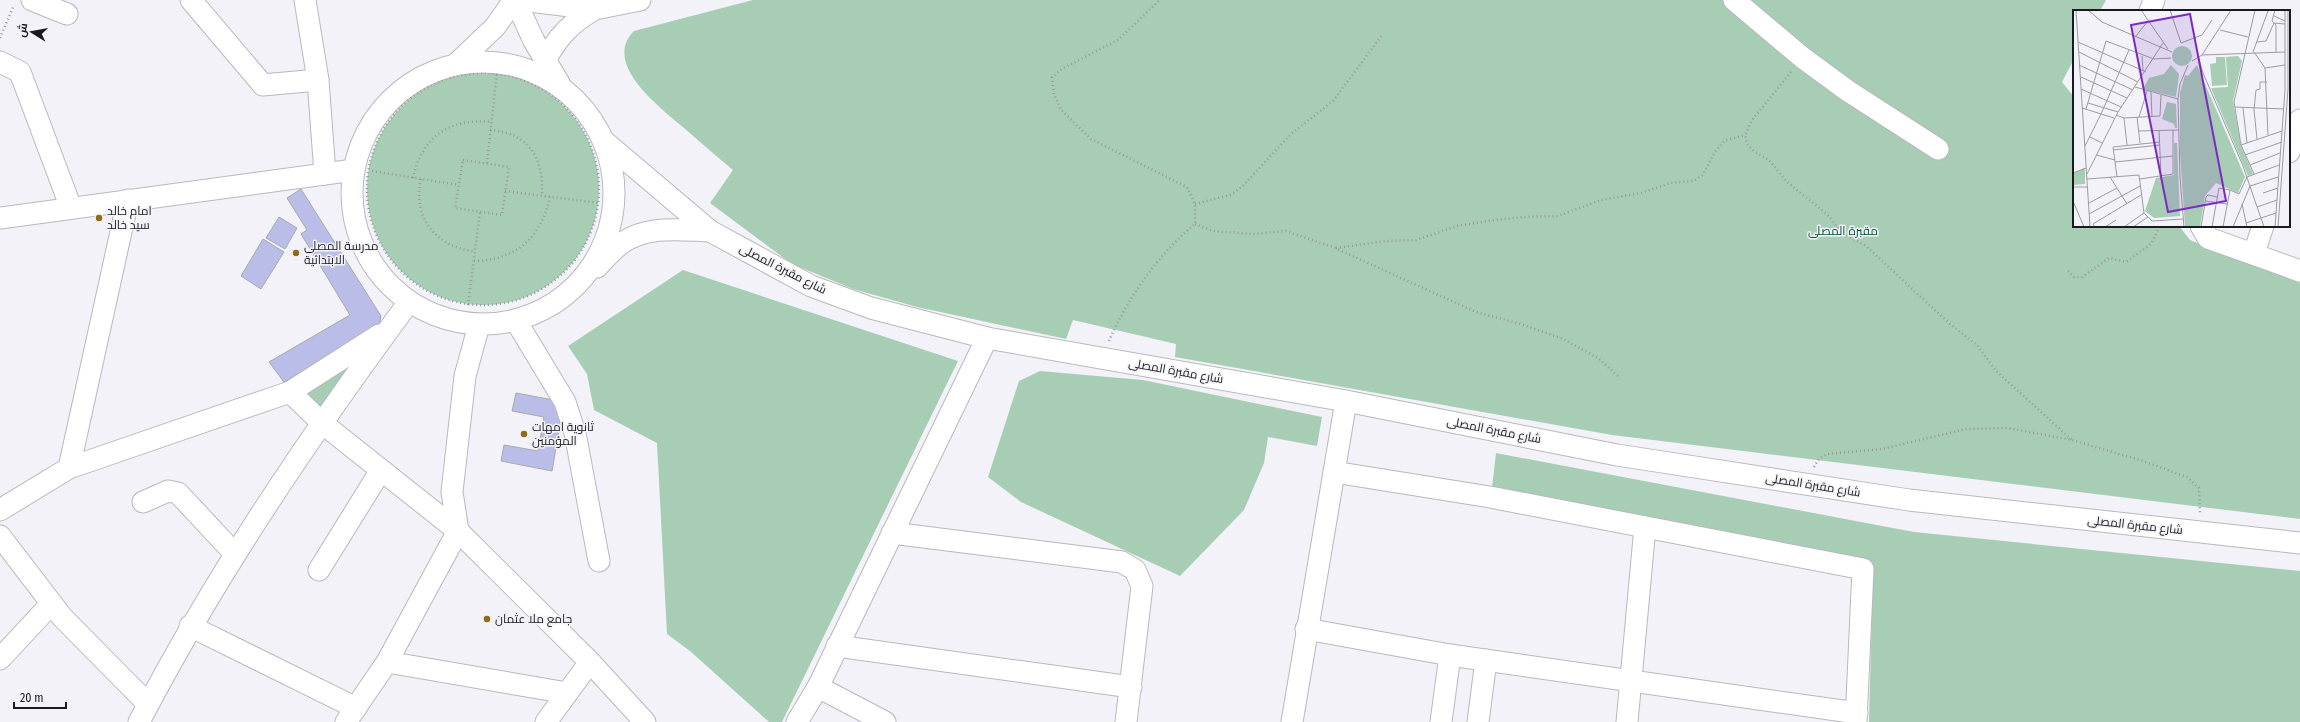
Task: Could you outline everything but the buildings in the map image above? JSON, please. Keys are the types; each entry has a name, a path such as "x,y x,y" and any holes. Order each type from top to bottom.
{"street":[{"path":"32,0 67,14"},
{"path":"191,0 263,85 318,80"},
{"path":"305,0 318,80 325,174"},
{"path":"456,64 495,27 515,0 545,61 560,85"},
{"path":"521,0 595,8 640,0"},
{"path":"1734,0 1803,58 1848,91 1938,149"},
{"path":"2150,10 2154,0"},
{"path":"545,61 553,44 565,30 579,18 595,8"},
{"path":"483,61 510,64 536,72 560,85 578,101 590,116 605,142 614,178 613,216 601,252 580,282 551,306 516,321 479,325 442,318 409,302 381,276 362,244 353,208 362,170 366,133 389,101 420,78 456,64 483,61"},
{"path":"0,62 20,72 71,208"},
{"path":"2290,149 2297,126"},
{"name":"شارع مقبرة المصلى","path":"605,142 710,231 818,288 872,308 987,338 1346,401 1617,455 1909,500 2300,543"},
{"path":"0,218 362,170"},
{"path":"69,468 128,200"},
{"path":"2202,227 2208,238 2254,253 2300,271"},
{"path":"2254,253 2263,227"},
{"name":"شارع مقبرة المصلى","path":"580,282 622,243 644,232 666,229 710,231"},
{"path":"0,536 51,604 143,713 190,626 235,554 322,423 388,329 409,302"},
{"path":"516,321 565,402 575,433 599,561"},
{"path":"190,626 351,715 387,662 458,531 452,492 465,376 479,325"},
{"path":"0,510 69,468 290,392 388,329"},
{"path":"797,722 818,687 987,338"},
{"path":"290,392 322,423 458,531 590,662 645,722"},
{"path":"1292,722 1306,629 1346,401"},
{"path":"318,570 380,470"},
{"path":"1306,629 1450,655 1857,717 1864,568 1490,497 1334,472"},
{"path":"144,502 168,491 178,493 235,554"},
{"path":"1627,722 1645,527"},
{"path":"892,533 1122,562 1135,570 1142,586 1126,722"},
{"path":"0,659 51,604"},
{"path":"838,646 1131,687"},
{"path":"1441,722 1450,655"},
{"path":"1478,722 1486,660"},
{"path":"387,662 567,693"},
{"path":"556,718 567,693 590,662"},
{"path":"818,687 885,722"}],"path":[{"path":"0,38 16,0"},
{"path":"1160,0 1118,40 1062,69 1052,77 1054,94 1060,110 1091,139 1187,187 1195,204 1195,224"},
{"path":"1195,204 1230,195 1242,187 1291,134 1333,101 1383,34"},
{"path":"1803,58 1752,120 1746,135 1747,144 1750,149 1769,160 1787,182 1829,216 1836,227 1866,246 1950,324 1977,345 1996,371 2072,440"},
{"path":"487,163 497,73"},
{"path":"497,73 515,77 540,87 562,103 576,119 588,138 595,156 599,180 599,203 594,223 586,243 574,261 559,277 541,290 522,299 501,304 468,304 437,296 414,282 394,264 379,241 370,216 367,189 362,170 379,137 394,114 413,96 436,82 462,74 497,73"},
{"path":"413,178 420,156 436,136 458,123 470,121 491,122"},
{"path":"490,130 501,131 518,138 533,151 542,172 542,196"},
{"path":"1335,248 1386,241 1416,240 1457,226 1495,220 1523,217 1558,216 1601,200 1641,193 1670,183 1693,181 1703,175 1715,152 1724,141 1746,135"},
{"path":"463,160 487,163 509,167 502,215 456,208 463,160"},
{"path":"362,170 459,184"},
{"path":"421,179 419,188 420,207 426,225 439,239 447,244 475,251"},
{"path":"505,191 599,203"},
{"path":"474,261 498,258 520,248 537,231 543,220 550,197"},
{"path":"468,304 480,212"},
{"path":"1195,224 1213,231 1254,234 1286,231 1335,248 1476,312 1521,324 1563,339 1598,358 1620,378"},
{"path":"1102,358 1115,329 1151,269 1181,235 1195,224"},
{"path":"2068,272 2074,277 2082,277 2109,258 2126,262 2151,244 2160,227"},
{"path":"1811,485 1814,466 1819,459 1827,454 1882,449 1966,429 2008,428 2072,440 2143,461 2187,477 2199,488 2200,516 2198,532"}],"green space":[{"name":"مقبرة المصلى","path":"753,0 2106,0 2101,10 2073,10 2073,61 2062,82 2073,96 2073,227 2180,227 2190,240 2300,283 2300,519 1612,435 1175,357 1176,344 1073,320 1066,339 917,307 853,289 792,264 710,203 733,170 662,109 638,84 629,71 625,57 626,44 634,31"},
{"path":"483,73 506,75 538,87 557,99 573,115 585,134 594,155 597,166 599,189 597,212 585,244 573,263 557,279 538,291 517,300 506,303 483,305 460,303 428,291 409,279 393,263 381,244 372,223 369,212 367,189 369,166 381,134 393,115 409,99 428,87 449,78 460,75"},
{"path":"683,270 958,361 782,722 769,722 690,651 667,634 657,443 594,410 587,374 568,346"},
{"path":"345,360 352,366 319,412 298,392"},
{"path":"1040,371 1143,380 1322,417 1317,446 1268,437 1264,463 1244,510 1180,576 1021,502 988,477 1019,381"},
{"path":"1496,453 1914,532 2300,571 2300,722 1869,722 1873,566 1492,488"}],"place":[{"name":"امام خالد سيد خالد","path":"99,218"},
{"name":"مدرسة المصلى الابتدائية","path":"296,253"},
{"name":"ثانوية امهات المؤمنين","path":"524,434"},
{"name":"جامع ملا عثمان","path":"487,619"}]}
